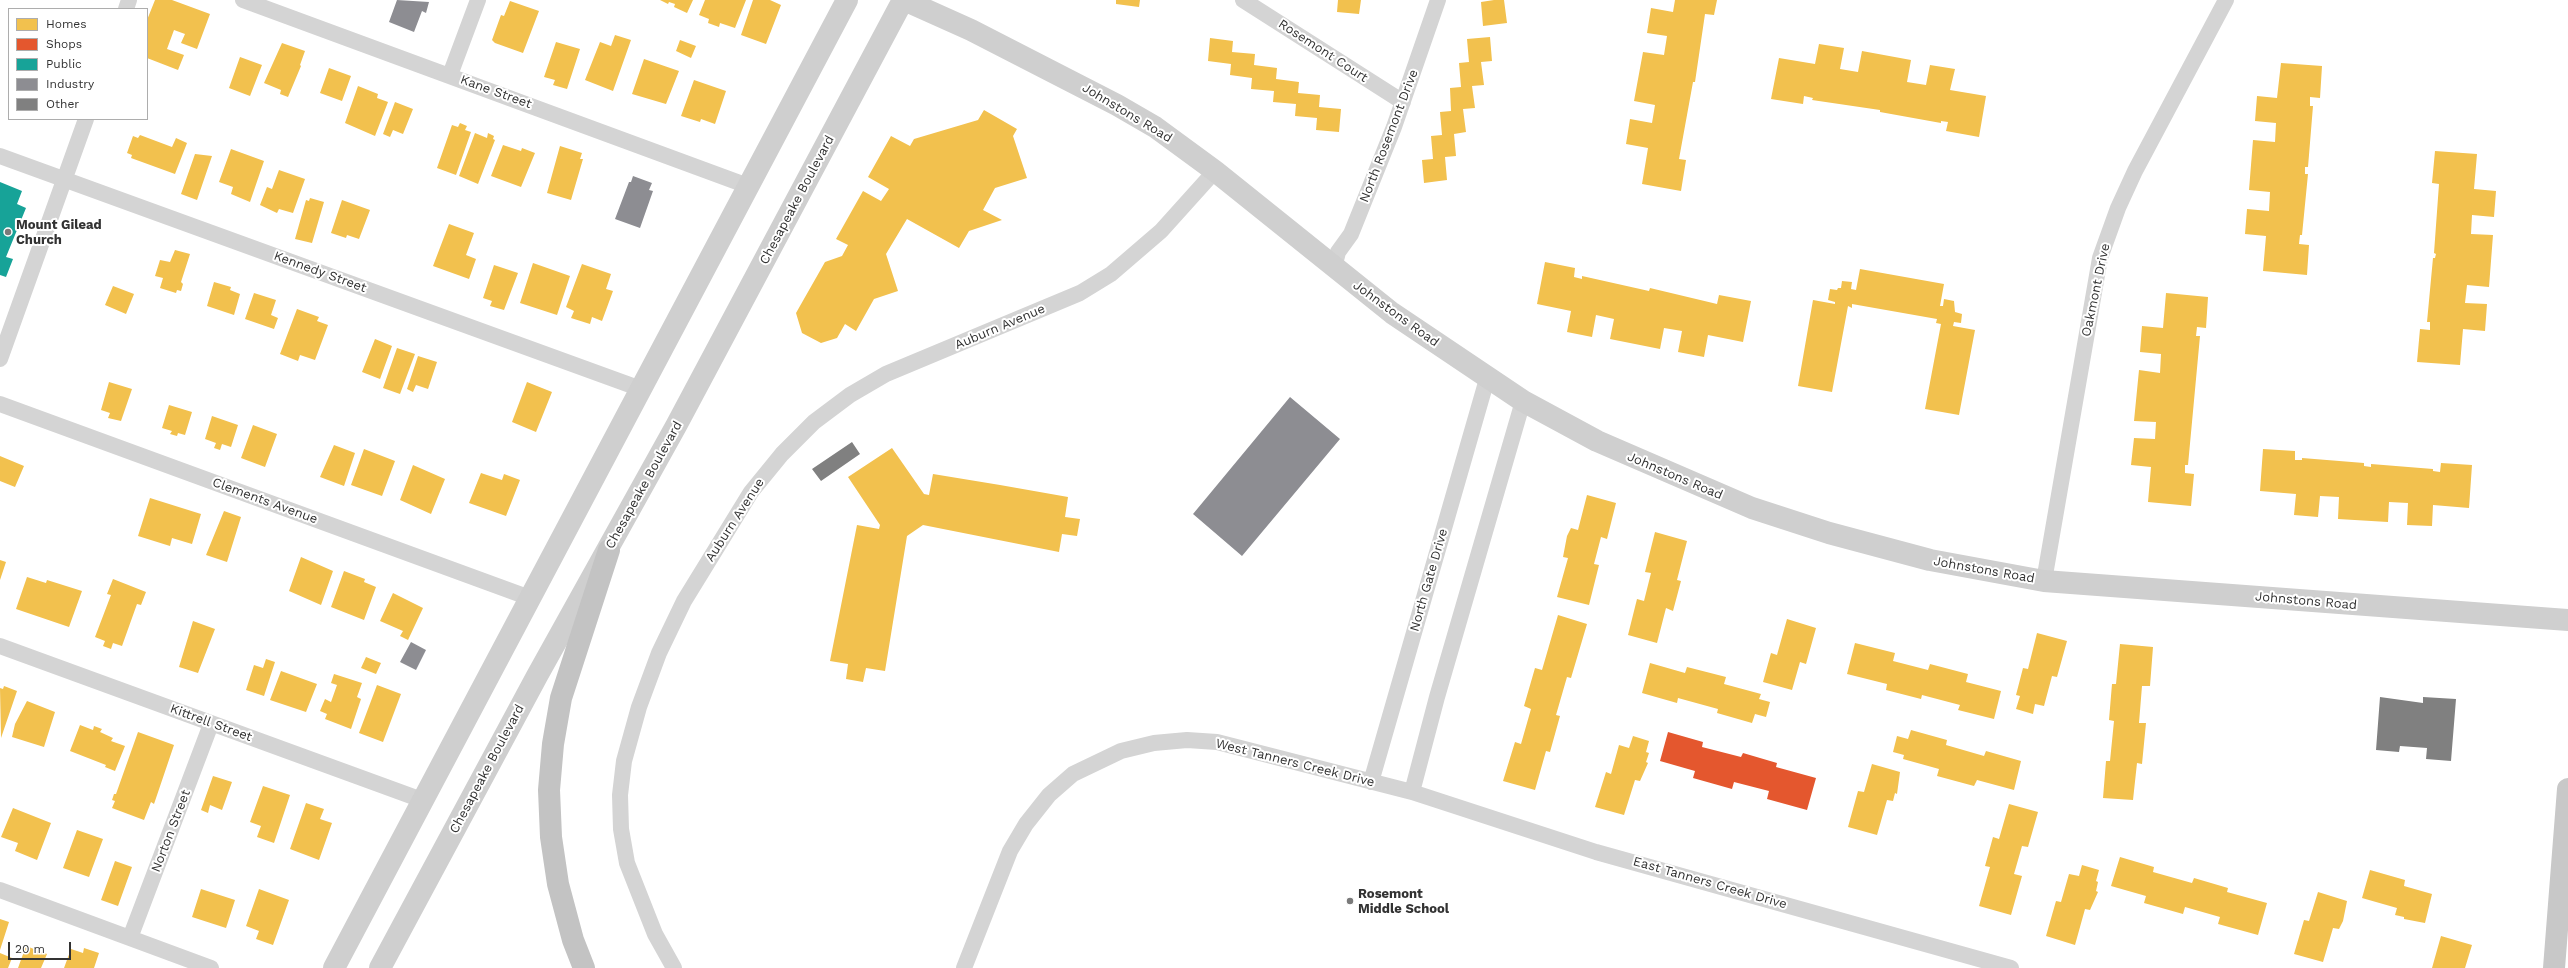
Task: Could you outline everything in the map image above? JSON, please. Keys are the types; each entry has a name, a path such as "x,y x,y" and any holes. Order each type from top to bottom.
{"highway":[{"path":"584,968 573,940 558,884 551,837 549,790 553,744 561,698 609,550"}],"main road":[{"path":"334,968 847,0"},
{"name":"Johnstons Road","path":"904,0 972,30 1117,105 1155,127 1215,171 1392,313 1487,379 1597,442 1752,508 1829,533 1930,560 2044,581 2568,620"},
{"name":"Chesapeake Boulevard","path":"380,968 537,676 609,550 904,0"},
{"path":"2554,968 2568,789"}],"street":[{"name":"Kane Street","path":"243,0 748,186"},
{"path":"450,75 478,0"},
{"name":"Rosemont Court","path":"1243,0 1403,102"},
{"name":"North Rosemont Drive","path":"1334,268 1338,252 1351,234 1403,102 1438,0"},
{"name":"Oakmont Drive","path":"2044,581 2100,258 2118,208 2135,171 2226,0"},
{"path":"0,359 86,120"},
{"name":"Kennedy Street","path":"0,156 641,389"},
{"name":"Auburn Avenue","path":"674,968 654,934 627,863 621,829 620,795 624,761 639,707 659,653 684,601 751,492 782,454 814,422 850,395 886,374 1080,293 1111,274 1161,231 1215,171"},
{"name":"North Gate Drive","path":"1371,782 1487,379"},
{"path":"1412,792 1437,697 1523,400"},
{"name":"Clements Avenue","path":"0,404 530,598"},
{"name":"Kittrell Street","path":"0,646 422,800"},
{"name":"Norton Street","path":"130,938 211,724"},
{"name":"West Tanners Creek Drive","path":"964,968 1010,852 1026,824 1049,795 1074,774 1090,764 1121,751 1154,743 1187,740 1217,742 1412,792"},
{"name":"East Tanners Creek Drive","path":"1412,792 1596,852 2011,968"},
{"path":"0,890 211,968"}],"building: Homes":[{"path":"155,0 172,0 210,14 197,49 181,43 185,34 174,30 167,49 184,55 178,70 148,58 148,18"},
{"path":"660,0 693,0 687,13 674,7 675,4 669,2 668,4"},
{"path":"705,0 746,0 735,28 720,23 719,27 708,23 709,19 699,15"},
{"path":"753,0 770,0 781,5 766,44 741,35"},
{"path":"1116,0 1140,0 1139,7 1116,4"},
{"path":"1338,0 1361,0 1359,14 1337,12"},
{"path":"1504,0 1507,23 1483,26 1481,2"},
{"path":"1675,0 1717,0 1714,15 1705,14 1695,82 1693,82 1679,159 1686,160 1681,191 1642,184 1648,148 1626,144 1630,119 1652,123 1655,105 1634,101 1643,52 1664,55 1667,36 1647,33 1651,8 1673,12"},
{"path":"510,1 539,11 523,53 495,43 492,40 501,15 504,16"},
{"path":"615,35 631,40 613,91 585,80 600,42 611,46"},
{"path":"1490,37 1492,61 1481,62 1484,85 1472,86 1475,108 1463,109 1466,132 1454,134 1456,156 1445,157 1447,180 1424,183 1422,160 1433,159 1431,136 1442,135 1440,112 1451,111 1450,88 1461,87 1459,63 1469,62 1467,39"},
{"path":"1210,38 1233,41 1232,52 1255,54 1254,65 1277,68 1276,79 1299,82 1298,93 1320,95 1319,107 1341,109 1339,132 1316,130 1317,118 1295,116 1296,104 1273,102 1274,91 1251,89 1252,78 1230,75 1231,64 1208,61"},
{"path":"680,40 696,46 691,58 676,51"},
{"path":"556,42 580,49 567,89 553,85 555,80 544,77"},
{"path":"282,43 305,51 300,65 301,66 288,97 280,94 281,90 264,83"},
{"path":"1819,44 1844,48 1840,69 1858,72 1862,51 1911,60 1907,82 1926,85 1930,65 1955,69 1950,90 1986,96 1979,137 1946,131 1948,122 1941,121 1941,123 1880,112 1880,110 1812,100 1813,98 1804,96 1803,104 1771,99 1779,58 1815,64"},
{"path":"240,57 262,65 250,96 229,88"},
{"path":"644,59 679,71 666,104 632,94"},
{"path":"2281,63 2322,66 2320,98 2310,97 2310,106 2313,106 2308,167 2305,167 2305,174 2308,174 2302,235 2300,235 2299,244 2309,245 2307,275 2263,271 2266,236 2245,234 2247,209 2269,211 2270,192 2249,190 2253,140 2275,142 2276,123 2255,121 2257,96 2277,98"},
{"path":"329,68 351,76 342,101 320,93"},
{"path":"694,80 726,91 715,124 701,119 700,122 681,116"},
{"path":"358,86 378,94 377,98 388,102 375,136 345,123"},
{"path":"395,102 413,109 403,134 393,130 390,137 383,134"},
{"path":"984,110 1017,129 1013,136 1027,178 995,188 983,210 1002,220 969,231 959,248 907,219 886,254 898,291 874,299 856,331 845,324 837,338 821,343 802,333 796,313 825,262 842,256 848,245 836,239 863,191 881,201 889,189 868,177 891,136 910,146 914,139 978,120"},
{"path":"460,123 467,126 465,130 471,132 456,175 437,168 452,125 458,127"},
{"path":"475,133 487,138 488,133 494,136 493,139 495,140 478,184 459,176"},
{"path":"140,135 172,147 176,138 187,143 175,174 131,158 132,155 127,153 133,136 138,138"},
{"path":"503,145 521,151 522,148 535,153 521,187 491,176"},
{"path":"560,146 582,153 580,159 583,159 571,200 547,193"},
{"path":"231,149 264,161 250,202 231,194 233,187 219,182"},
{"path":"2435,151 2477,154 2474,189 2496,191 2494,217 2472,215 2471,234 2493,235 2489,287 2467,285 2465,303 2487,304 2485,331 2463,329 2460,365 2417,362 2420,329 2430,330 2430,322 2427,322 2433,258 2435,258 2436,254 2434,253 2439,184 2432,183"},
{"path":"195,154 212,156 197,200 181,194"},
{"path":"279,170 305,179 293,213 279,209 277,213 260,205 267,187 272,189"},
{"path":"310,198 324,202 312,243 295,239 306,200 309,201"},
{"path":"342,200 370,210 359,239 347,235 346,238 331,233"},
{"path":"449,224 474,233 466,255 476,259 469,279 433,266"},
{"path":"175,250 190,254 181,282 183,284 181,291 177,290 176,293 160,288 163,278 155,276 160,260 170,262"},
{"path":"1545,262 1575,268 1574,277 1582,279 1582,276 1649,291 1650,288 1717,304 1719,295 1751,301 1743,342 1708,335 1704,357 1678,352 1682,331 1664,328 1660,349 1610,339 1614,319 1596,315 1592,337 1567,332 1571,311 1537,304"},
{"path":"533,263 570,276 557,315 520,303"},
{"path":"582,264 611,274 606,289 613,291 602,321 592,317 590,324 571,318 574,311 566,307"},
{"path":"494,265 518,273 504,310 490,306 492,301 483,298"},
{"path":"1860,269 1944,284 1940,306 1943,306 1944,299 1954,301 1955,312 1962,314 1961,323 1954,322 1953,326 1975,330 1959,415 1925,409 1941,324 1936,323 1937,319 1852,304 1852,308 1848,306 1832,392 1798,386 1813,300 1835,304 1835,302 1828,300 1830,289 1837,290 1838,288 1841,288 1842,281 1852,282 1851,289 1856,290"},
{"path":"214,282 231,287 230,290 240,294 234,315 207,306"},
{"path":"113,286 134,294 126,314 105,305"},
{"path":"254,293 276,300 271,315 278,318 274,329 245,319"},
{"path":"2166,293 2208,297 2206,328 2197,327 2196,336 2200,336 2188,465 2185,465 2185,473 2194,474 2191,506 2148,502 2151,467 2131,465 2134,438 2155,439 2156,422 2134,421 2139,370 2160,373 2161,354 2140,352 2142,326 2163,328"},
{"path":"297,309 319,317 317,321 328,325 315,360 300,355 298,361 280,354"},
{"path":"375,339 392,346 380,379 362,372"},
{"path":"397,348 415,354 400,394 383,388"},
{"path":"418,356 437,362 428,389 416,385 413,392 407,389"},
{"path":"109,382 132,389 121,421 108,418 110,413 101,410"},
{"path":"527,382 552,392 536,432 512,422"},
{"path":"169,405 192,412 185,435 178,433 177,436 170,434 172,431 162,428"},
{"path":"212,416 238,425 231,447 222,444 220,450 214,448 216,443 205,439"},
{"path":"253,425 277,434 265,467 241,458"},
{"path":"334,445 355,453 344,486 320,477"},
{"path":"892,448 924,494 929,495 933,474 1068,497 1065,517 1080,519 1077,536 1062,534 1059,552 923,525 907,536 885,671 866,668 863,682 846,679 848,664 830,661 857,525 879,529 880,525 848,477"},
{"path":"364,449 395,461 382,496 351,485"},
{"path":"2263,449 2295,451 2295,460 2302,460 2302,458 2364,463 2364,466 2371,467 2371,464 2433,469 2433,471 2440,472 2441,463 2472,465 2469,508 2433,505 2432,526 2407,525 2408,503 2389,502 2388,522 2338,519 2339,497 2320,496 2318,517 2294,515 2296,494 2260,491"},
{"path":"0,456 24,466 15,487 0,481"},
{"path":"413,465 445,479 431,514 400,500"},
{"path":"481,473 502,480 504,474 520,480 506,516 469,503"},
{"path":"1587,495 1616,503 1607,539 1601,537 1594,564 1599,565 1589,605 1557,597 1568,558 1563,557 1567,536 1571,528 1578,530"},
{"path":"150,498 201,514 192,544 172,538 170,546 138,536"},
{"path":"224,511 241,517 227,562 206,555"},
{"path":"1655,532 1687,541 1677,580 1681,581 1673,611 1666,608 1657,643 1628,635 1637,599 1644,601 1651,573 1645,572"},
{"path":"301,557 333,571 321,605 289,591"},
{"path":"0,560 6,562 0,580"},
{"path":"344,571 365,579 364,582 376,587 364,620 331,607"},
{"path":"27,577 46,583 47,580 82,591 69,627 16,609"},
{"path":"113,579 146,592 141,605 137,604 122,646 113,643 111,649 103,646 105,641 95,637 111,595 107,594"},
{"path":"393,593 423,608 408,640 400,636 403,631 380,621"},
{"path":"1558,615 1587,624 1571,678 1567,677 1556,715 1560,716 1550,752 1546,751 1535,790 1503,781 1515,742 1521,744 1531,709 1524,706 1535,668 1542,670"},
{"path":"1787,619 1816,628 1806,664 1800,662 1792,690 1763,682 1771,653 1777,655"},
{"path":"193,621 215,629 198,673 179,667"},
{"path":"2037,633 2067,641 2057,677 2052,676 2044,706 2035,704 2033,714 2016,709 2020,696 2016,695 2023,668 2028,669"},
{"path":"1855,643 1895,653 1893,661 1928,670 1930,664 1968,674 1966,682 2001,691 1994,719 1958,710 1960,705 1922,695 1921,699 1886,690 1887,684 1847,674"},
{"path":"2120,644 2153,647 2150,686 2142,686 2139,723 2146,723 2142,764 2137,763 2133,800 2103,798 2106,761 2110,761 2114,721 2109,720 2112,684 2116,684"},
{"path":"366,657 381,663 376,674 361,668"},
{"path":"266,659 275,662 264,696 246,690 254,665 263,668"},
{"path":"1650,663 1685,673 1687,667 1726,677 1724,684 1761,694 1759,699 1770,702 1766,717 1755,714 1752,723 1717,713 1718,709 1678,698 1677,703 1642,693"},
{"path":"281,671 317,684 306,712 270,700"},
{"path":"334,674 362,683 357,697 361,699 351,729 325,719 327,714 320,711 325,699 331,702 337,685 331,683"},
{"path":"377,685 401,694 383,742 359,733"},
{"path":"4,686 17,691 1,738 0,688 3,689"},
{"path":"27,701 55,712 44,747 12,737 15,724"},
{"path":"80,725 93,730 94,726 102,729 100,732 113,738 111,741 125,746 115,771 105,767 106,765 70,751"},
{"path":"1911,730 1947,740 1946,745 1984,756 1986,751 2021,761 2014,790 1977,780 1974,786 1937,776 1939,769 1903,759 1904,755 1893,752 1897,736 1908,739"},
{"path":"138,732 174,745 154,804 151,802 144,820 112,808 115,801 112,800 114,794 116,794"},
{"path":"1633,736 1649,741 1646,752 1649,753 1646,762 1648,763 1640,781 1635,780 1624,815 1595,807 1606,772 1611,774 1619,745 1629,748"},
{"path":"1872,764 1900,772 1897,794 1895,793 1893,801 1887,800 1877,835 1848,827 1858,791 1864,792"},
{"path":"213,776 232,782 222,810 210,805 208,813 201,810"},
{"path":"263,786 290,795 274,843 257,837 261,826 250,822"},
{"path":"306,803 324,809 320,819 332,823 319,860 290,849"},
{"path":"2009,804 2038,812 2028,847 2022,846 2014,874 2022,876 2011,915 1979,906 1990,867 1985,866 1993,837 1999,839"},
{"path":"13,808 51,823 37,860 15,851 18,843 1,837"},
{"path":"77,830 103,839 89,877 63,868"},
{"path":"2120,857 2154,867 2153,872 2192,883 2194,878 2228,888 2227,892 2267,903 2258,935 2218,924 2220,917 2185,907 2183,914 2144,903 2146,896 2111,886"},
{"path":"115,861 132,867 118,906 101,900"},
{"path":"2082,865 2099,870 2096,881 2098,882 2096,891 2098,892 2090,910 2085,909 2075,945 2046,936 2056,901 2061,902 2069,874 2079,876"},
{"path":"2370,870 2405,880 2404,886 2432,894 2425,923 2404,919 2404,917 2395,915 2397,908 2362,898"},
{"path":"201,889 235,900 226,928 192,917"},
{"path":"259,889 289,900 273,945 256,939 259,931 246,926"},
{"path":"2318,892 2347,901 2343,921 2339,929 2333,928 2323,962 2294,954 2304,920 2309,921"},
{"path":"0,919 9,922 0,950"},
{"path":"2441,936 2472,945 2465,968 2432,968"},
{"path":"26,946 47,954 41,968 18,968"},
{"path":"84,948 99,953 94,968 64,968 71,949 83,953"},
{"path":"0,953 12,958 8,968 0,968"}],"building: Shops":[{"path":"1668,732 1703,742 1702,747 1741,757 1743,753 1777,763 1776,767 1816,778 1807,810 1767,799 1769,791 1734,782 1732,789 1693,778 1695,771 1660,761"}],"building: Public":[{"name":"Mount Gilead Church","path":"0,182 22,191 17,204 26,208 6,257 13,259 6,277 0,275"}],"building: Industry":[{"path":"397,0 429,2 426,13 422,11 414,32 389,22"},
{"path":"633,176 652,183 649,190 653,191 640,228 615,219 629,182 631,182"},
{"path":"1290,397 1340,439 1242,556 1193,514"},
{"path":"411,642 426,650 416,670 400,662"}],"building: Other":[{"path":"852,442 860,454 821,481 812,469"},
{"path":"2380,697 2423,703 2423,697 2456,699 2451,761 2426,759 2427,748 2400,746 2399,752 2376,750"}],"place":[{"name":"Mount Gilead Church","path":"8,232"},
{"name":"Rosemont Middle School","path":"1350,901"}]}
